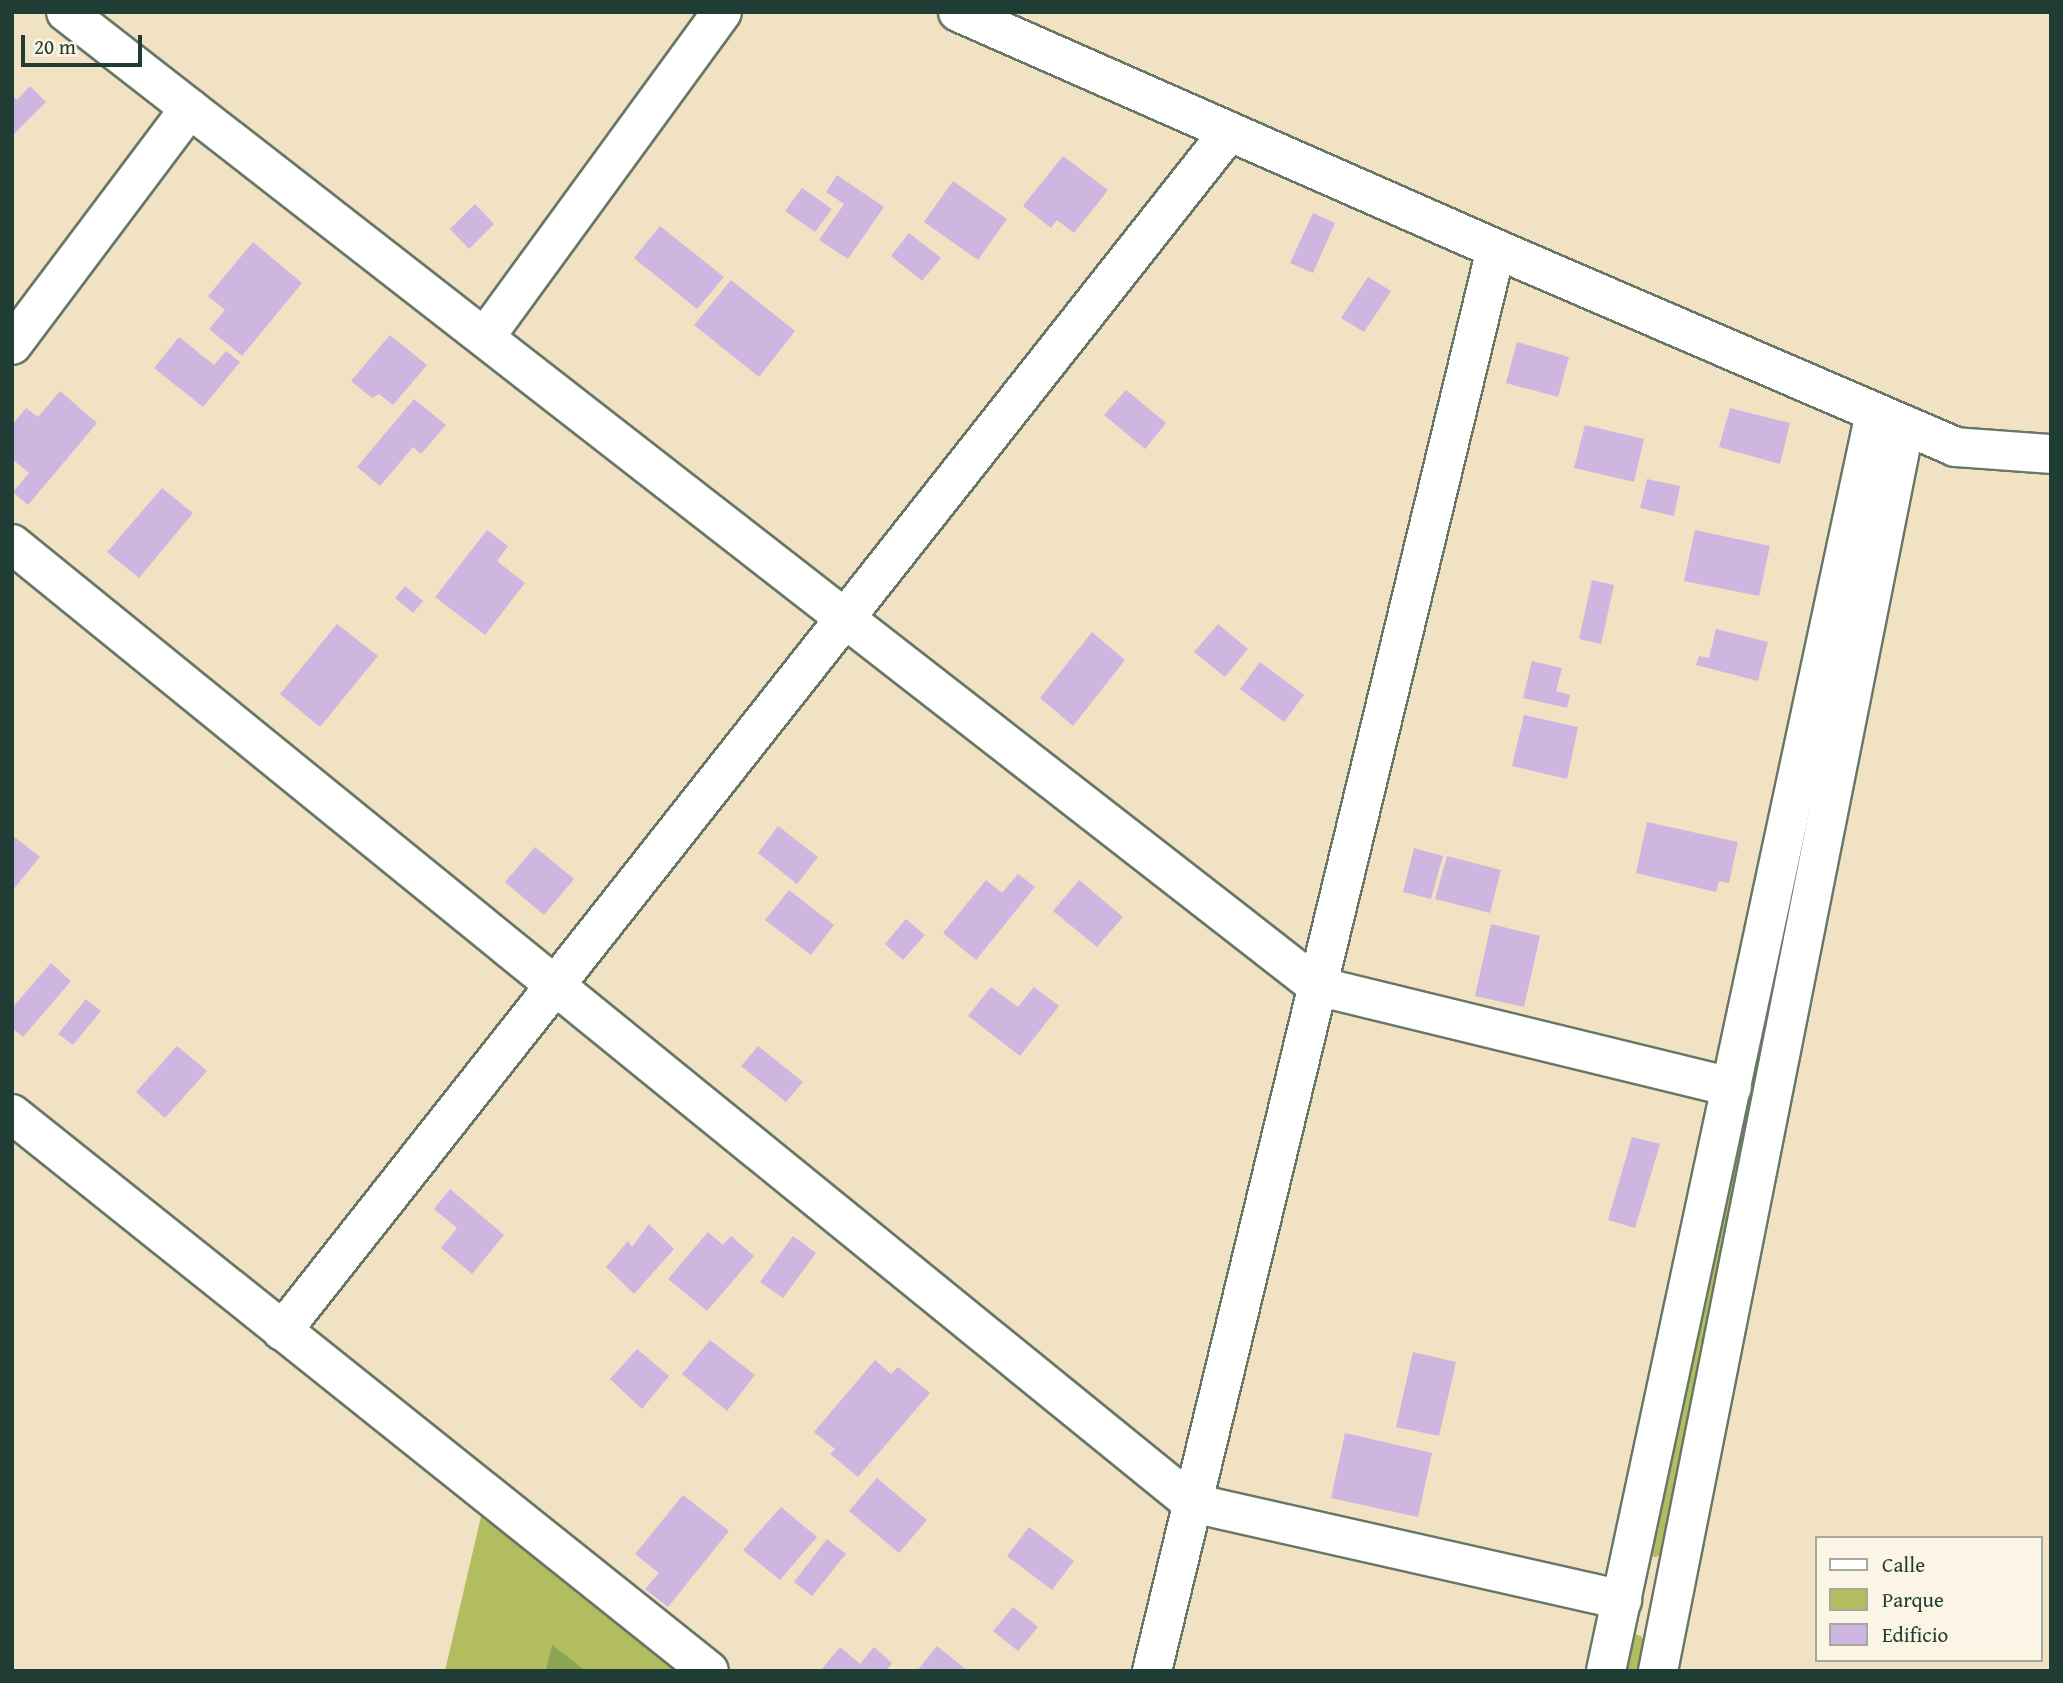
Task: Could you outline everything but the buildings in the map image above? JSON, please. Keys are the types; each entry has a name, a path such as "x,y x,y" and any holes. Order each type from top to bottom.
{"street":[{"path":"66,12 1317,986 1732,1087"},
{"path":"485,337 722,12"},
{"path":"958,12 1955,447 2051,454"},
{"path":"12,345 190,108"},
{"path":"282,1331 1229,132"},
{"path":"1152,1671 1496,249"},
{"path":"1606,1671 1732,1087 1890,419"},
{"path":"1658,1671 1890,419"},
{"path":"12,544 1192,1503 1622,1600"},
{"path":"12,1114 709,1671"}],"green space":[{"path":"1739,1137 1747,1140 1663,1554 1650,1556"},
{"path":"483,1508 690,1671 445,1671"},
{"path":"1634,1634 1641,1636 1645,1643 1639,1671 1621,1671 1630,1637"},
{"path":"552,1645 586,1671 546,1671"}]}
